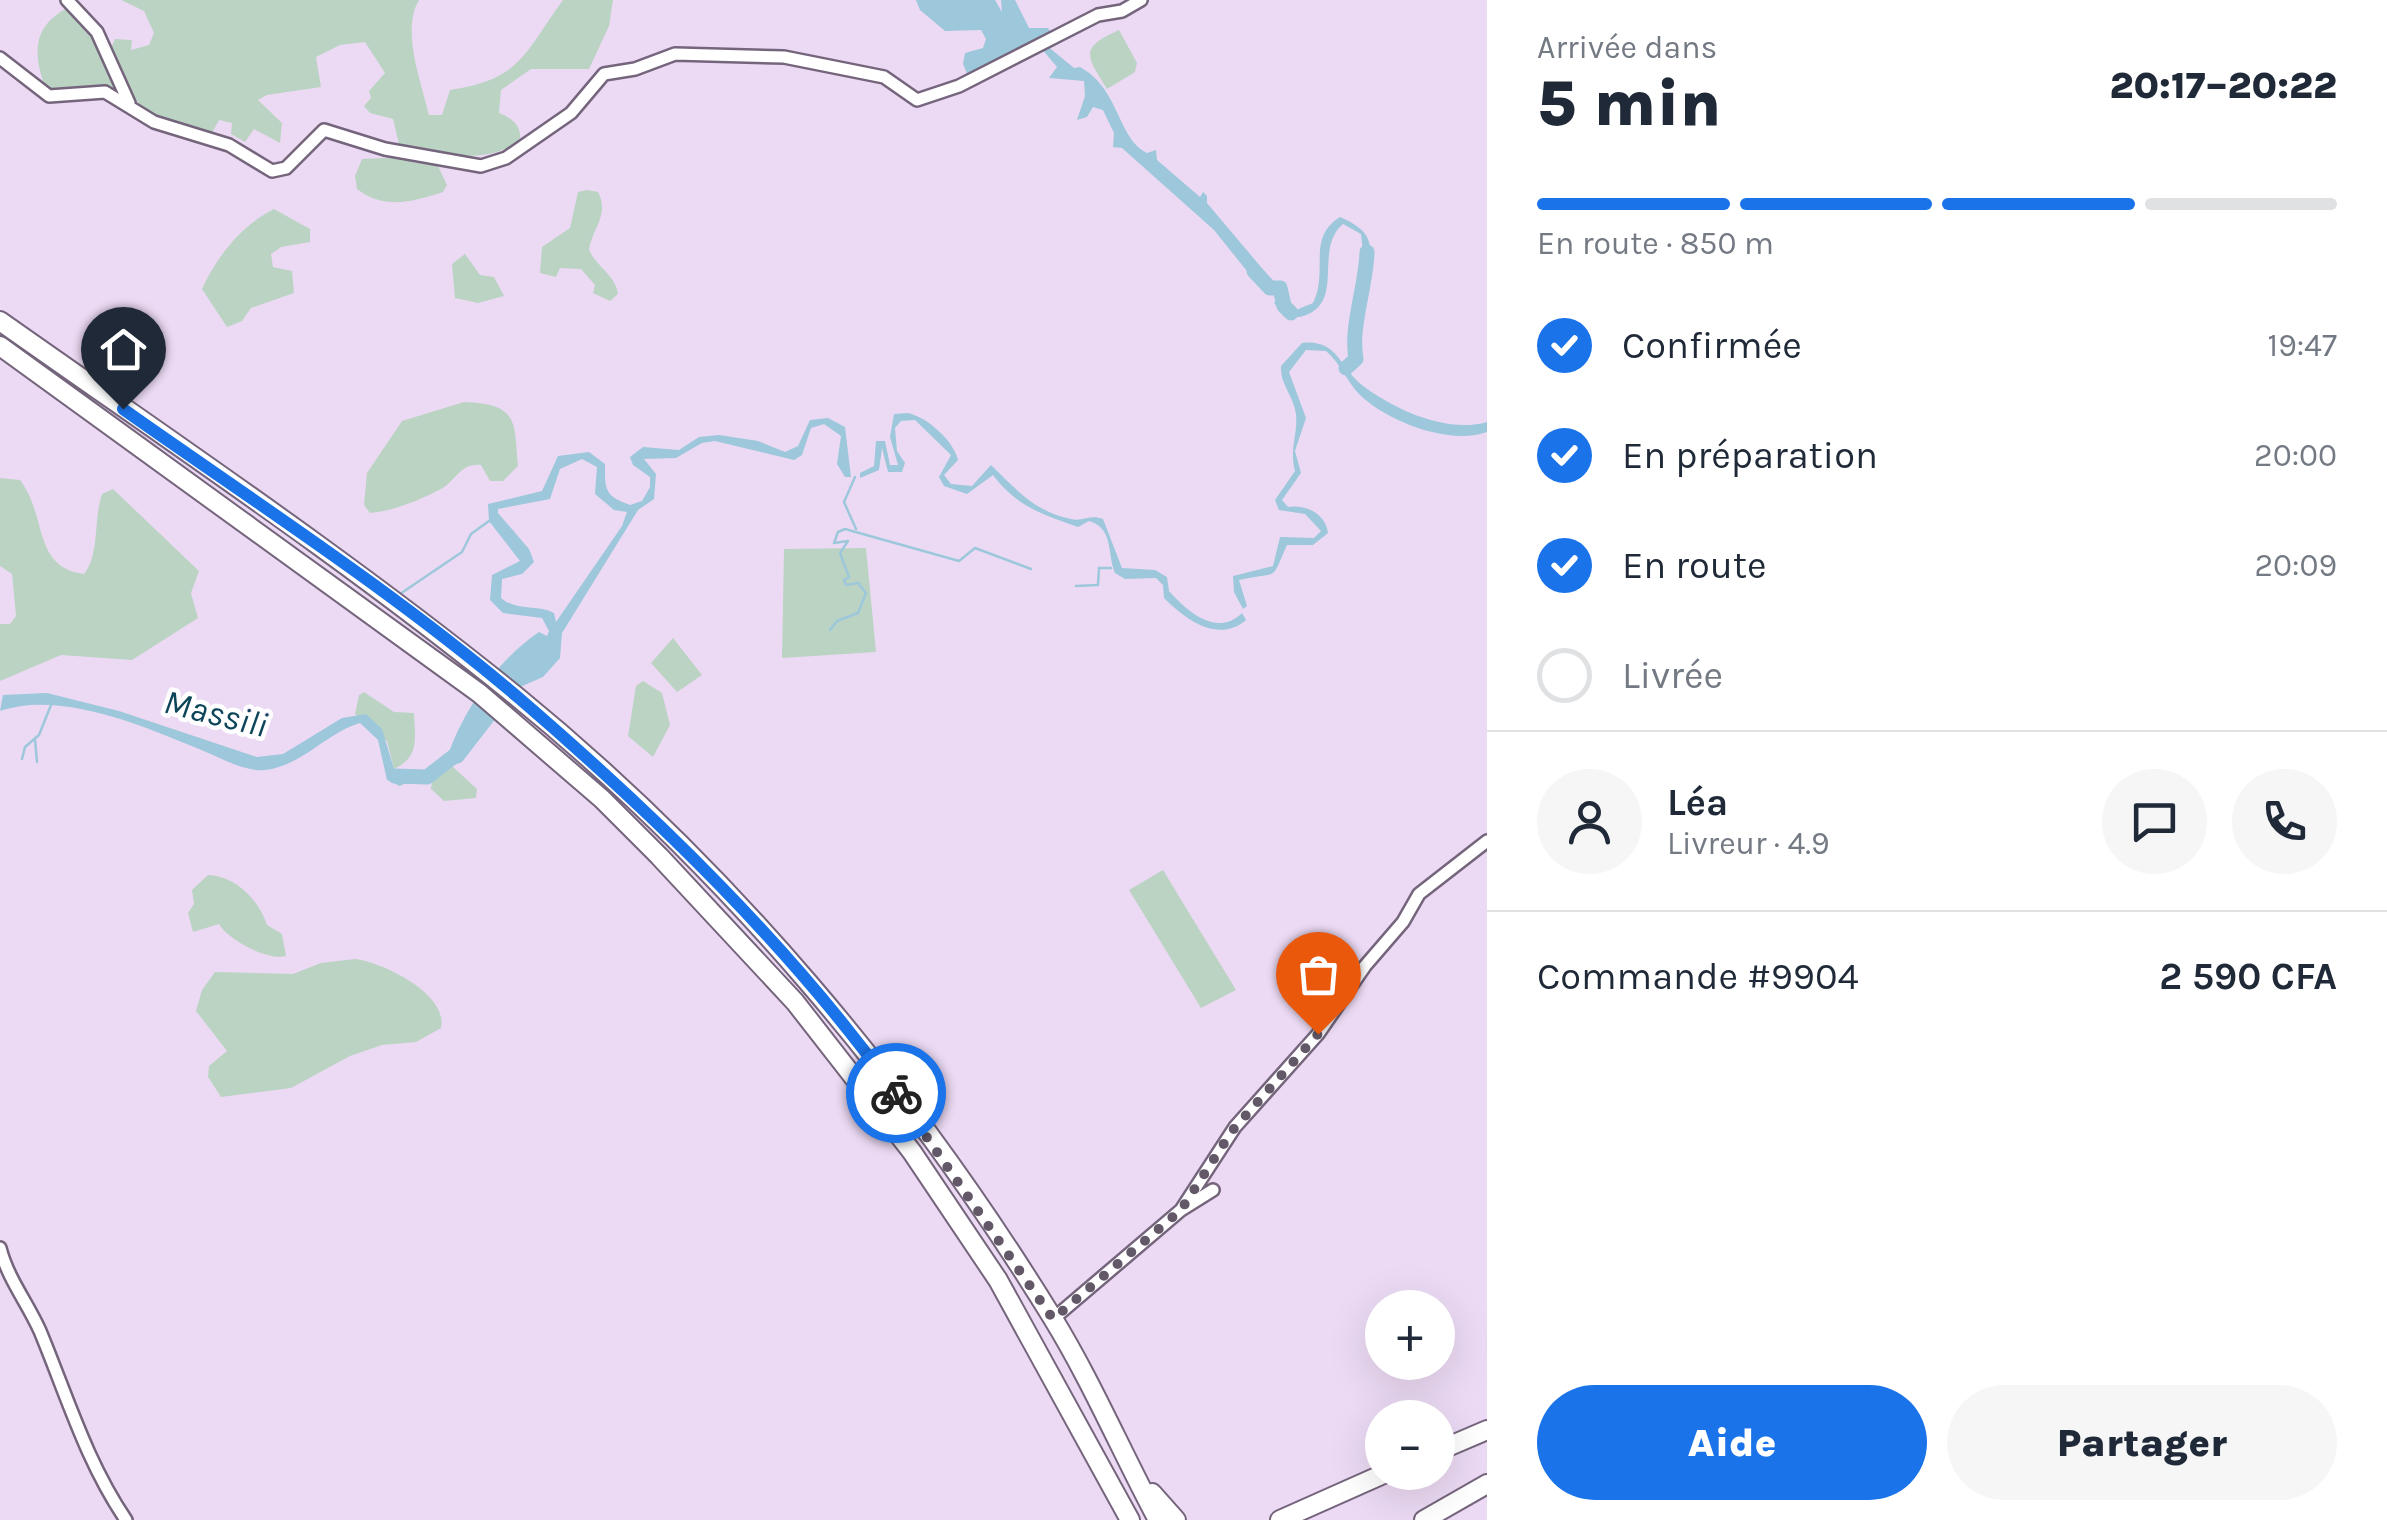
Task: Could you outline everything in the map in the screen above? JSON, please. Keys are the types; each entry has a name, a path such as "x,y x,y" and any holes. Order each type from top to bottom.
{"highway":[{"path":"0,321 406,610 492,677 710,876 800,972 926,1134 1053,1319 1133,1463 1158,1520"},
{"path":"0,346 479,694 659,856 795,1002 912,1152 998,1280 1130,1520"},
{"path":"1455,1444 1487,1430"},
{"path":"1133,1463 1176,1520"},
{"path":"1104,1477 1120,1520"},
{"path":"1280,1519 1365,1482"},
{"path":"1426,1520 1487,1484"}],"street":[{"path":"67,0 97,32 131,107"},
{"path":"0,58 49,96 105,92 175,132 228,145 272,171 286,168 324,130 385,149 482,166 506,158 571,113 604,74 635,69 666,56 749,54 818,62 891,79 917,100 960,86 1098,15 1122,11 1142,0"},
{"path":"1181,1210 1232,1131 1318,1034 1364,966 1403,922 1418,894 1487,841"},
{"path":"1053,1319 1181,1210 1213,1190"},
{"path":"0,1248 6,1271 41,1335 83,1444 126,1520"}],"green space":[{"path":"121,0 419,0 412,26 414,56 429,115 442,115 450,90 492,79 519,61 563,0 613,0 609,26 589,69 531,69 501,90 499,113 515,123 520,141 491,153 461,156 399,144 393,119 370,113 364,106 371,98 369,91 385,73 365,42 340,45 316,57 321,87 267,95 258,100 282,123 280,143 254,129 245,142 231,134 232,123 219,120 208,140 150,120 128,88 53,92 45,87 38,60 40,38 51,20 73,5 109,52 115,39 132,40 131,50 149,45 154,33 144,11"},
{"path":"1119,30 1137,63 1135,72 1107,89 1090,54 1097,42"},
{"path":"409,157 411,162 438,166 447,185 443,192 388,202 357,189 355,176 362,159"},
{"path":"578,192 598,192 601,200 601,215 589,250 617,288 618,294 610,301 593,293 595,285 581,269 560,268 556,277 540,273 542,247 570,228"},
{"path":"274,209 310,229 310,242 281,247 271,254 273,267 292,271 294,293 251,308 242,321 227,327 202,289 232,243"},
{"path":"465,254 480,275 494,277 504,296 478,303 455,298 452,264"},
{"path":"464,402 495,407 510,418 518,466 503,481 490,481 481,465 474,465 433,493 370,513 364,505 367,473 402,421"},
{"path":"0,478 20,480 29,494 48,551 56,562 84,574 92,557 102,494 113,489 199,571 191,593 198,618 132,660 61,655 0,681 0,624 10,624 16,616 12,574 0,566"},
{"path":"866,548 876,652 782,658 784,549"},
{"path":"673,638 702,675 677,692 651,663"},
{"path":"643,681 662,693 670,725 653,757 628,736 636,686"},
{"path":"364,692 394,712 414,713 412,753 394,769 387,741 355,714 359,695"},
{"path":"451,765 477,789 476,798 444,801 431,789 433,773"},
{"path":"1163,870 1236,990 1201,1008 1129,890"},
{"path":"208,875 228,880 252,898 267,925 282,934 286,956 249,948 219,924 193,932 188,913 194,904 192,890"},
{"path":"355,959 396,973 424,992 441,1015 441,1028 416,1042 382,1045 350,1056 291,1088 221,1097 208,1077 209,1066 227,1051 196,1011 202,990 215,972 293,974 321,963"}],"water":[{"path":"916,0 995,0 1002,12 1001,0 1015,0 1029,28 1048,28 1053,36 969,78 963,64 965,53 983,48 986,39 981,30 945,31 920,10"},
{"path":"1046,45 1074,68 1080,67 1093,76 1137,146 1147,153 1156,150 1157,160 1200,197 1203,192 1207,196 1207,203 1266,273 1267,284 1259,286 1214,230 1122,148 1113,147 1114,133 1103,110 1093,107 1087,117 1077,120 1085,96 1084,81 1049,78 1057,67 1041,48"},
{"path":"1340,217 1367,237 1370,251 1365,271 1361,234 1343,224 1330,248 1323,301 1314,311 1300,317 1283,315 1274,303 1280,297 1296,310 1313,303 1324,235"},
{"path":"1302,343 1331,350 1354,378 1389,403 1438,422 1487,422 1487,432 1454,436 1401,421 1359,394 1326,351 1306,350 1289,372 1306,418 1295,451 1301,473 1282,500 1288,507 1314,512 1323,520 1328,533 1313,545 1287,545 1272,573 1239,580 1247,606 1243,609 1234,592 1233,576 1273,566 1280,537 1314,538 1321,531 1305,514 1279,510 1275,500 1295,471 1293,455 1296,414 1281,366"},
{"path":"908,413 931,425 951,445 958,460 944,475 951,484 972,486 991,465 1047,511 1075,520 1103,519 1122,568 1155,570 1167,577 1169,591 1193,613 1223,623 1242,613 1246,620 1224,630 1192,621 1164,598 1163,585 1156,578 1125,579 1115,573 1106,536 1097,524 1089,521 1078,527 1042,513 1011,495 993,475 967,494 944,486 939,477 951,455 915,420 901,421 895,428 897,451 905,463 902,472 888,472 882,448 879,470 860,478 860,473 874,466 876,441 885,441 890,465 898,465 890,437 894,414"},
{"path":"828,418 845,427 851,477 845,477 837,464 841,436 824,424 811,428 802,455 794,460 715,441 702,443 676,458 644,459 656,474 654,499 638,510 562,633 560,658 543,677 520,687 462,762 444,769 458,731 493,675 523,644 539,632 547,636 549,631 542,618 503,613 490,600 492,575 520,561 489,521 488,504 542,491 558,456 589,452 605,464 606,486 611,495 630,505 642,501 650,487 650,477 633,465 630,457 643,447 679,450 699,437 719,435 758,441 785,452 798,446 810,420","holes":["582,459 597,467 595,494 614,510 627,512 622,526 556,622 554,613 514,605 501,598 502,579 522,574 534,562 529,549 498,509 550,499 560,469"]},
{"path":"47,693 119,711 257,757 283,754 342,718 366,714 382,729 394,769 411,780 400,786 387,780 378,740 360,723 291,762 257,770 153,730 75,708 24,706 0,711 3,695"}],"waterway":[{"path":"1346,368 1356,359 1355,333 1367,252"},
{"path":"1254,271 1270,288 1280,288 1284,306 1291,313"},
{"path":"855,477 844,502 856,529"},
{"path":"400,594 462,552 471,534 489,521"},
{"path":"830,630 837,621 858,613 866,593 858,583 846,585 844,580 849,577 840,553 848,541 834,543 838,532 845,529 959,561 975,548 1031,569"},
{"path":"1076,586 1098,585 1099,568 1111,568"},
{"path":"22,759 25,747 39,735 51,705"},
{"path":"35,739 37,762"},
{"name":"Massili","path":"395,776 427,777 458,753"}],"way so far":[{"path":"896,1093 994,1228 1053,1319 1181,1210 1232,1131 1318,1034"}],"route":[{"path":"123,409 406,610 518,698 710,876 800,972 896,1093"}]}
